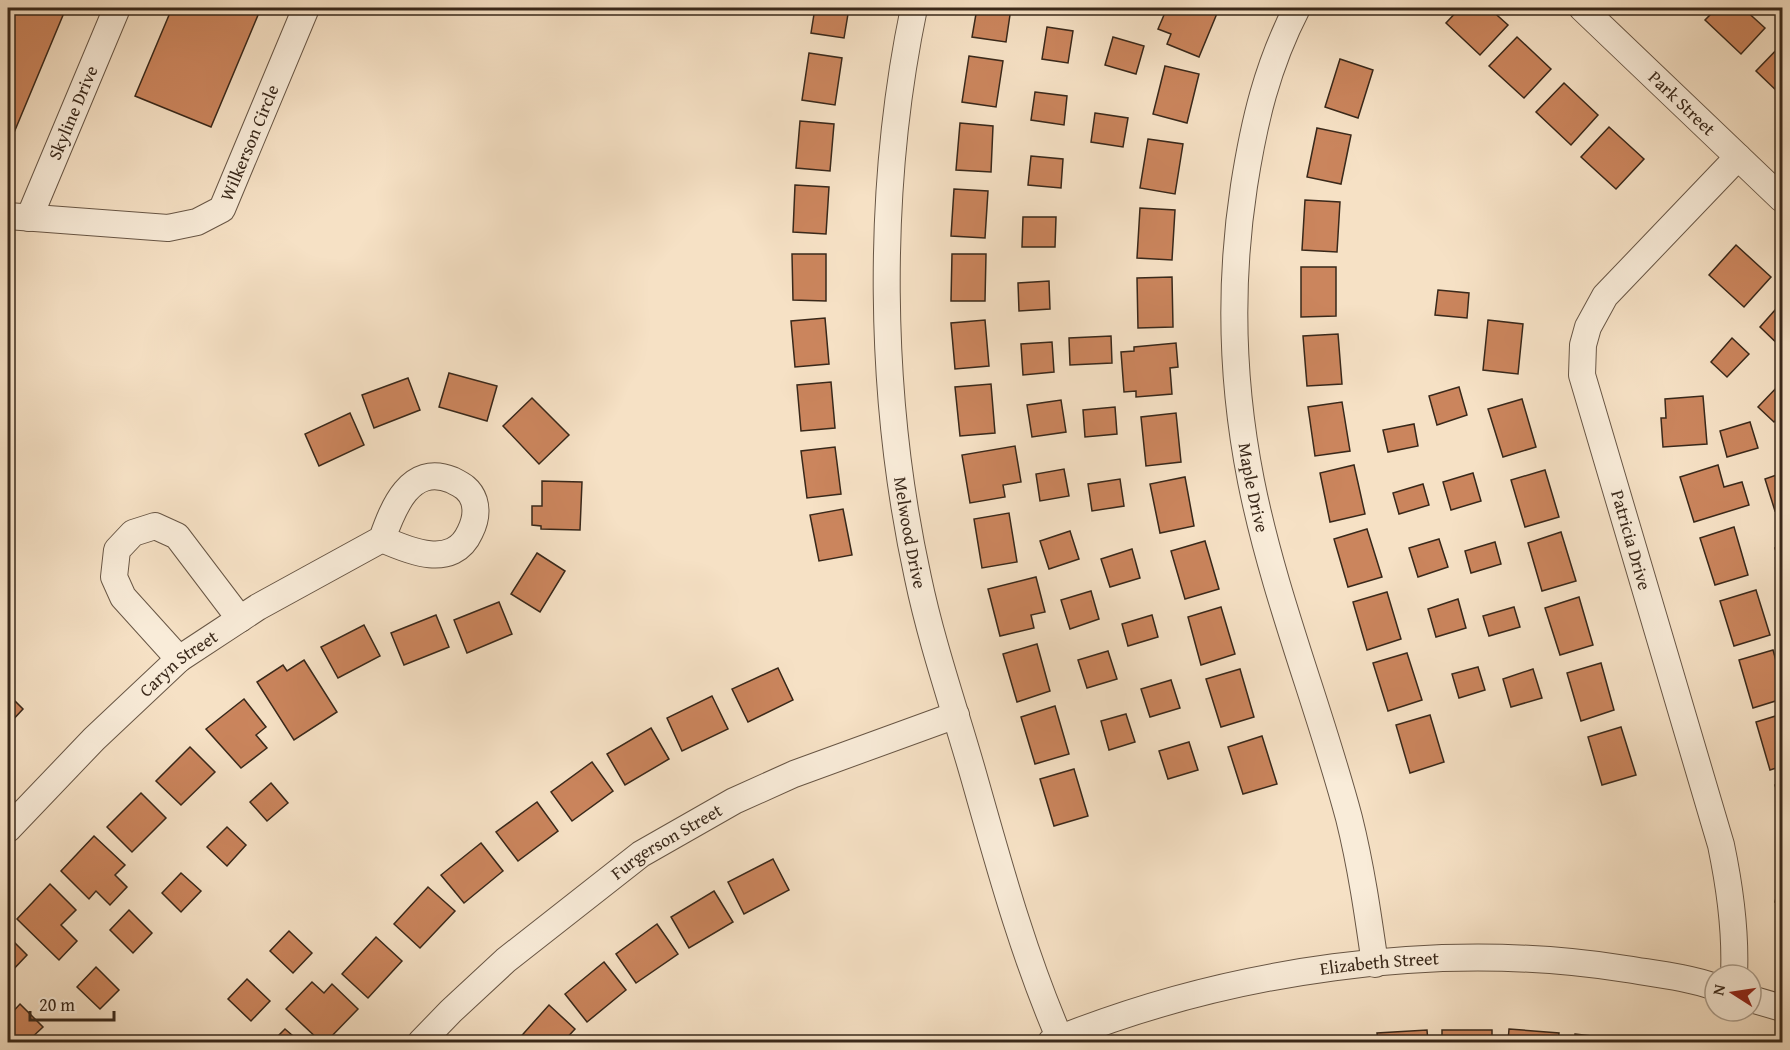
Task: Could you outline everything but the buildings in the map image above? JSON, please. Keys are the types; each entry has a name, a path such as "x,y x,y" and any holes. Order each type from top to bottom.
{"street":[{"name":"Skyline Drive","path":"18,217 117,8"},
{"name":"Wilkerson Circle","path":"18,217 168,228 197,222 222,209 306,8"},
{"name":"Melwood Drive","path":"914,8 900,88 892,165 888,253 889,341 894,418 902,486 917,575 932,641 956,715 1016,922 1056,1041"},
{"name":"Maple Drive","path":"1297,8 1284,33 1261,95 1240,209 1235,278 1237,381 1252,482 1268,549 1349,818 1375,964"},
{"name":"Park Street","path":"1582,8 1782,199"},
{"name":"Patricia Drive","path":"1734,963 1729,883 1721,845 1582,375 1583,345 1588,327 1605,296 1738,157"},
{"path":"179,659 123,597 114,577 117,550 133,533 155,526 177,536 240,619"},
{"name":"Caryn Street","path":"8,829 94,739 179,659 258,607 382,539"},
{"name":"Furgerson Street","path":"421,1042 506,960 641,854 734,801 794,774 956,715"},
{"name":"Elizabeth Street","path":"1056,1041 1126,1016 1220,988 1344,966 1479,957 1551,960 1594,964 1703,982"},
{"path":"1763,1002 1782,1008"}]}
